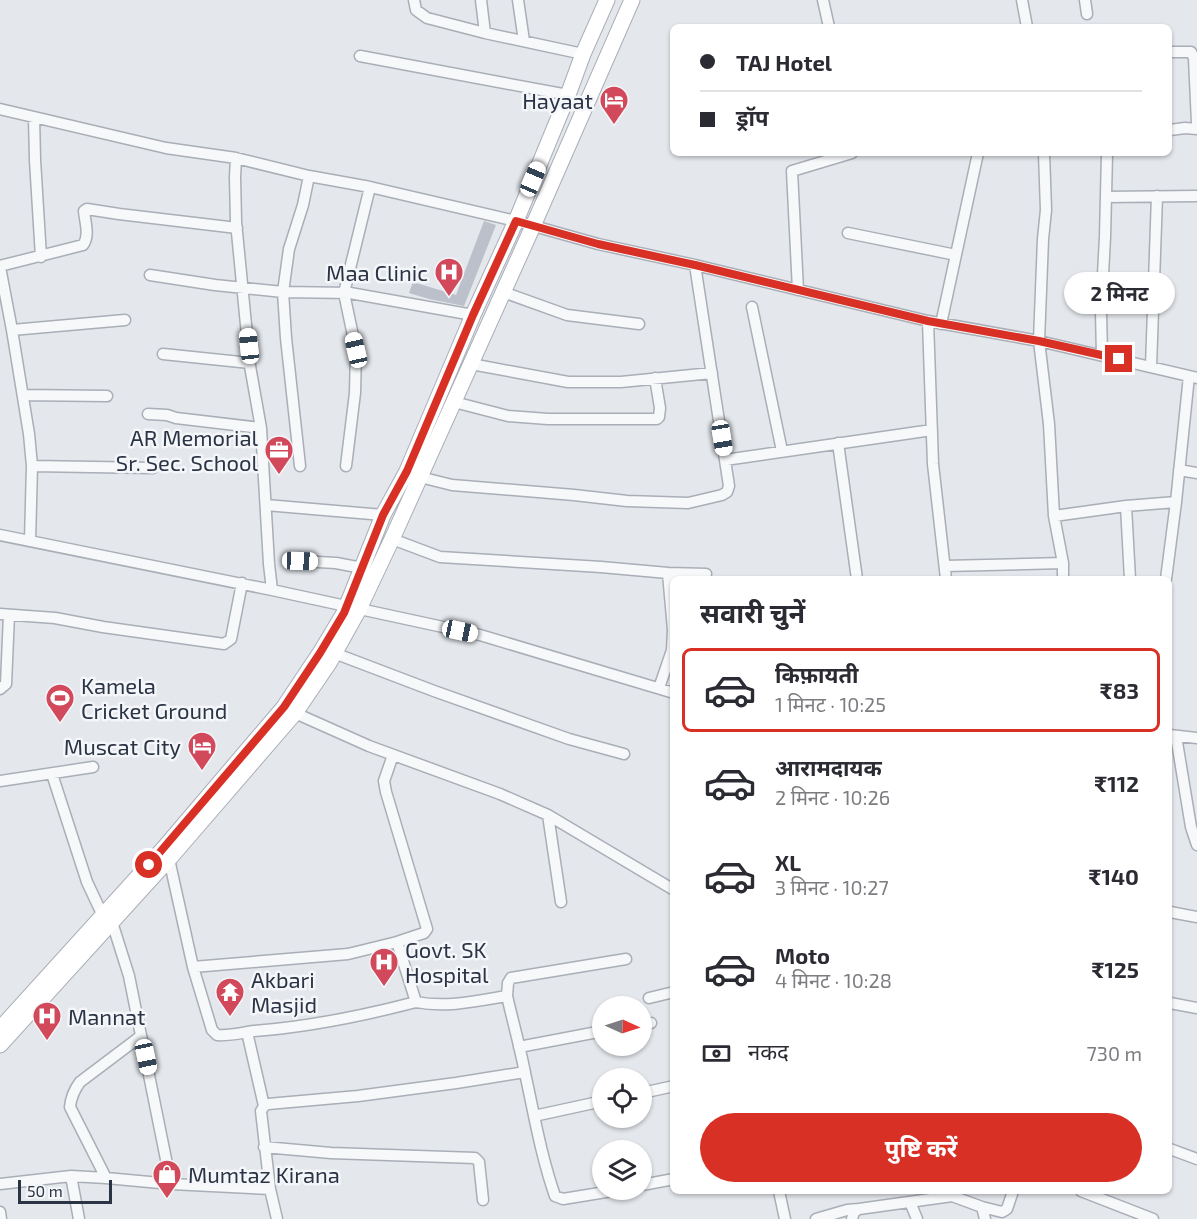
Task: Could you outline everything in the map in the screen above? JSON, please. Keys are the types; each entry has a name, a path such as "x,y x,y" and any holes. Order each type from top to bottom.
{"street":[{"path":"414,0 416,10 426,18 583,54"},
{"path":"481,0 485,33"},
{"path":"518,0 524,41"},
{"path":"0,1045 284,707 353,608 362,568 383,515 407,471 473,315 516,221 607,0"},
{"path":"0,1029 169,859 295,713 334,653 353,608 392,539 632,0"},
{"path":"823,0 828,24"},
{"path":"1022,0 1026,24"},
{"path":"1085,0 1087,14"},
{"path":"1172,52 1191,52 1194,58 1197,123"},
{"path":"360,56 568,95"},
{"path":"0,109 166,147 236,158 309,177 370,187 516,221 598,244 928,321 1039,341 1193,377 1166,576"},
{"path":"34,117 41,256"},
{"path":"1172,130 1197,129"},
{"path":"798,290 792,171 842,156"},
{"path":"941,324 977,156"},
{"path":"1044,156 1046,210 1039,341 1049,424 1054,516 1063,563 1063,576"},
{"path":"1102,355 1101,312 1107,156"},
{"path":"236,158 237,228 250,363 261,428 272,590"},
{"path":"300,466 283,292 289,249 309,177"},
{"path":"346,466 355,393 356,350 344,293 370,187"},
{"path":"1151,367 1157,196"},
{"path":"1106,197 1197,196"},
{"path":"30,541 32,466 23,395 0,267 83,245 87,234 84,211 87,208 237,228"},
{"path":"848,233 956,255"},
{"path":"420,477 452,485 627,501 688,503 728,492 729,486 695,265"},
{"path":"150,275 283,292 350,293 473,315"},
{"path":"503,292 567,315 639,324"},
{"path":"752,308 782,451"},
{"path":"12,330 126,320"},
{"path":"928,321 933,464 946,576"},
{"path":"163,354 250,363"},
{"path":"471,364 568,382 621,382 712,373"},
{"path":"453,402 508,416 548,419 657,419 660,408 655,378"},
{"path":"23,395 107,396"},
{"path":"148,414 261,428"},
{"path":"725,460 932,430"},
{"path":"838,443 857,576"},
{"path":"32,466 153,468"},
{"path":"1179,470 1197,472"},
{"path":"1054,516 1176,502"},
{"path":"266,505 383,515"},
{"path":"1126,506 1130,576"},
{"path":"0,535 480,635 670,692"},
{"path":"392,539 440,557 706,574"},
{"path":"300,561 336,563 362,568"},
{"path":"945,566 1063,563"},
{"path":"668,573 670,596"},
{"path":"0,689 6,684 5,614 55,618 225,644 231,639 242,584"},
{"path":"334,653 569,739 624,754"},
{"path":"659,688 670,656"},
{"path":"295,713 369,746 500,794 548,815 670,888"},
{"path":"1197,738 1173,736 1191,827 1197,845"},
{"path":"194,967 348,954 424,933 427,928 384,781 393,755"},
{"path":"0,781 93,767"},
{"path":"52,774 87,882 107,919 129,976 171,1184"},
{"path":"548,815 561,902"},
{"path":"169,859 194,967 212,1030 217,1035 290,1029 370,1014 416,1002 442,1004 507,996"},
{"path":"1172,912 1197,917"},
{"path":"397,942 416,1002"},
{"path":"592,1194 563,1199 555,1196 550,1183 507,996 508,983 511,978 626,959"},
{"path":"652,997 670,993"},
{"path":"1172,1003 1197,1008"},
{"path":"247,1032 264,1106"},
{"path":"519,1047 592,1033"},
{"path":"106,1178 70,1107 71,1098 80,1082 141,1036"},
{"path":"277,1219 264,1147 261,1111 264,1106 358,1096 525,1072"},
{"path":"652,1091 670,1087"},
{"path":"534,1116 592,1103"},
{"path":"264,1147 331,1153 475,1158 479,1162 483,1200"},
{"path":"1172,1150 1197,1159"},
{"path":"71,1176 79,1219"},
{"path":"0,1184 71,1176 270,1189"},
{"path":"652,1183 670,1180"},
{"path":"780,1194 785,1219"},
{"path":"816,1219 847,1210 910,1202 946,1194"},
{"path":"953,1194 998,1212 1007,1219"},
{"path":"998,1212 1006,1209 1012,1194"},
{"path":"1089,1194 1153,1219"},
{"path":"1114,1203 1118,1194"},
{"path":"910,1202 917,1219"},
{"path":"982,1207 985,1219"},
{"path":"852,1219 854,1212 859,1209"},
{"path":"0,1212 1,1219"}],"building":[{"path":"484,221 496,225 464,306 409,293 413,282 456,295"}],"place":[{"name":"Hayaat","path":"614,126"},
{"name":"Maa Clinic","path":"449,298"},
{"name":"AR Memorial Sr. Sec. School","path":"279,476"},
{"name":"Kamela Cricket Ground","path":"60,724"},
{"name":"Muscat City","path":"202,772"},
{"name":"Govt. SK Hospital","path":"384,988"},
{"name":"Akbari Masjid","path":"230,1018"},
{"name":"Mannat","path":"47,1042"},
{"name":"Mumtaz Kirana","path":"167,1200"}],"route":[{"path":"149,865 284,707 344,613 383,515 407,471 473,315 516,221 598,244 928,321 1039,341 1119,359"}]}
